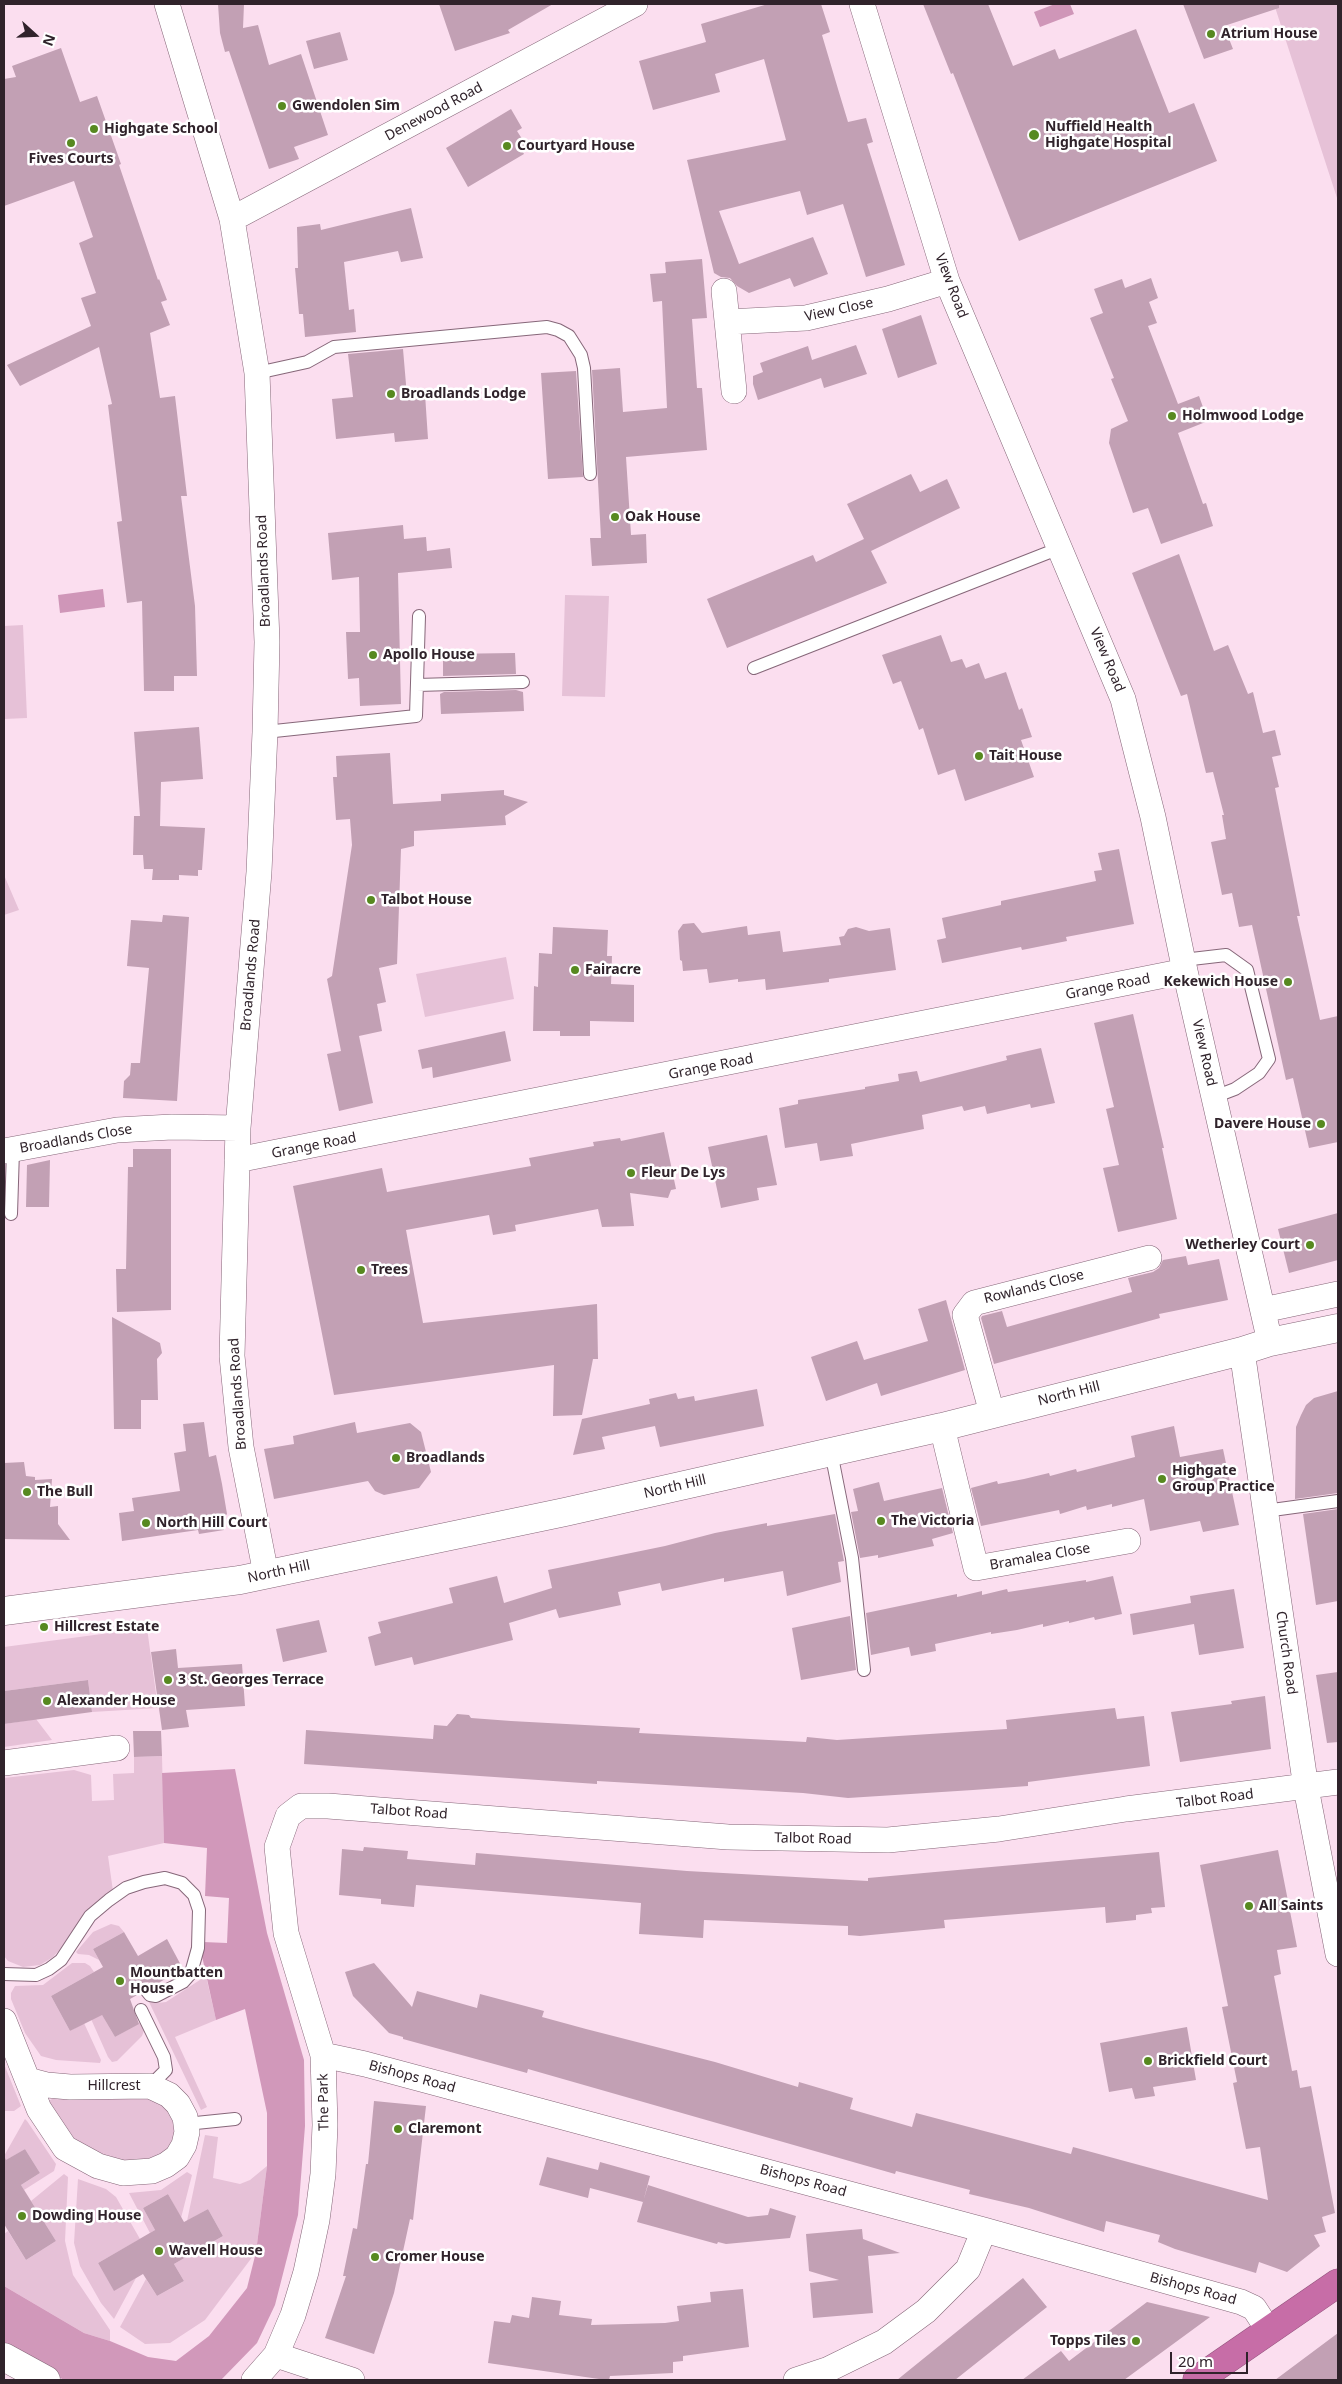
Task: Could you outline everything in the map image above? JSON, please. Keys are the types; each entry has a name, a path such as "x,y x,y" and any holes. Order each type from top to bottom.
{"highway":[{"path":"1198,2380 1338,2283"}],"main road":[{"name":"North Hill","path":"4,1611 240,1580 565,1512 942,1427 1242,1351 1270,1342 1338,1328"},
{"path":"4,2357 46,2380"}],"street":[{"name":"Broadlands Road","path":"168,4 232,219 257,373 267,642 265,732 259,872 238,1128 232,1356 241,1447 266,1574"},
{"name":"Denewood Road","path":"232,219 635,4"},
{"name":"View Road","path":"862,4 947,281 1123,699 1153,817 1184,966 1270,1342"},
{"name":"View Close","path":"728,322 806,318 888,299 947,281"},
{"path":"724,291 734,391"},
{"name":"Grange Road","path":"237,1160 1184,966"},
{"name":"Broadlands Close","path":"8,1151 117,1130 172,1127 238,1128"},
{"name":"Rowlands Close","path":"992,1413 965,1315 974,1302 1149,1258"},
{"path":"1263,1310 1338,1294"},
{"name":"Church Road","path":"1242,1351 1306,1788 1338,1954"},
{"name":"Bramalea Close","path":"942,1427 976,1568 1128,1542"},
{"path":"4,1763 117,1748"},
{"name":"Talbot Road","path":"288,1816 301,1806 328,1806 728,1837 888,1840 999,1829 1126,1809 1306,1788 1338,1782"},
{"name":"The Park","path":"254,2380 276,2355 293,2315 306,2272 317,2220 323,2174 325,2125 323,2056 286,1933 277,1847 288,1816"},
{"path":"4,2021 40,2109 65,2148 109,2170 123,2173 152,2171 166,2166 177,2157 184,2146 187,2132 186,2124"},
{"name":"Bishops Road","path":"323,2056 365,2064 984,2230 1241,2302 1254,2308 1269,2331"},
{"name":"Hillcrest","path":"28,2080 47,2085 70,2087 150,2086 168,2095 178,2104 185,2117 186,2124"},
{"path":"796,2380 829,2369 884,2342 926,2311 968,2270 984,2230"},
{"path":"276,2355 352,2380"}],"lane":[{"path":"257,373 307,362 334,347 547,326 568,336 581,355 584,368 590,474"},
{"path":"754,668 1060,548"},
{"path":"265,732 416,716 419,616"},
{"path":"417,685 523,682"},
{"path":"1184,966 1226,955 1247,970 1269,1060 1259,1073 1236,1089 1214,1097"},
{"path":"8,1151 11,1214"},
{"path":"831,1452 852,1558 864,1670"},
{"path":"1265,1512 1338,1501"},
{"path":"4,1974 36,1975 49,1969 61,1960 90,1916 109,1900 126,1888 165,1878 182,1883 194,1895 199,1910 198,1948 191,1973 183,1982 156,1996 150,1995 146,1990"},
{"path":"141,2010 164,2057 166,2070 150,2086"},
{"path":"186,2124 234,2119"}],"shaded area":[{"path":"1055,4 1070,4 1074,14 1040,27 1034,12"},
{"path":"1274,4 1338,4 1338,201"},
{"path":"103,589 105,607 60,613 58,595"},
{"path":"565,595 609,596 605,697 562,696"},
{"path":"23,625 27,718 4,719 4,626"},
{"path":"4,875 19,910 4,915"},
{"path":"506,957 514,999 425,1017 416,974"},
{"path":"147,1628 158,1708 92,1712 88,1680 4,1691 4,1647"},
{"path":"36,1719 52,1740 4,1747 4,1724"},
{"path":"162,1756 164,1843 108,1856 113,1891 53,1957 40,1965 23,1967 8,1961 4,1956 4,1778 74,1770 91,1775 92,1801 114,1800 113,1774 134,1773 134,1757"},
{"path":"235,1769 267,1933 304,2060 305,2126 298,2215 275,2305 257,2343 221,2380 64,2380 4,2347 4,2286 84,2333 110,2341 148,2357 176,2361 209,2336 247,2288 256,2252 267,2166 267,2113 245,2009 216,2020 202,1956 203,1942 227,1943 229,1898 205,1896 207,1848 164,1843 162,1773"},
{"path":"111,1924 119,1926 124,1932 93,1949 99,1960 76,1952 93,1932"},
{"path":"72,1963 85,1963 94,1972 51,1996 70,2031 84,2023 101,2060 100,2063 56,2060 41,2056 25,2033 11,1999 11,1993 15,1986 43,1985"},
{"path":"206,1976 216,2020 175,2037 207,2107 201,2110 149,2002 140,1993 143,1991 157,2003 166,2002"},
{"path":"101,2013 115,2037 143,2021 145,2028 142,2036 117,2061 112,2062 108,2057 91,2019"},
{"path":"4,2064 21,2106 14,2111 4,2111"},
{"path":"150,2094 174,2116 176,2133 167,2153 150,2160 130,2163 101,2157 68,2139 46,2102 56,2097"},
{"path":"25,2119 56,2164 54,2171 24,2190 21,2185 40,2173 25,2149 4,2162 4,2156"},
{"path":"205,2135 218,2137 213,2178 240,2184 250,2180 267,2166 256,2252 205,2320 170,2343 145,2344 120,2327 146,2279 157,2296 184,2281 174,2264 223,2236 208,2209 187,2221"},
{"path":"187,2172 192,2175 181,2218 168,2194 143,2208 155,2230 150,2233 129,2193 161,2190"},
{"path":"64,2174 68,2177 65,2241 73,2275 110,2330 110,2341 84,2333 4,2286 4,2234 8,2231 26,2260 56,2241 31,2201"},
{"path":"78,2179 106,2189 116,2197 140,2239 98,2263 114,2290 136,2278 114,2319 101,2303 80,2266 74,2243"}],"building":[{"name":"Gwendolen Sim","path":"218,4 244,4 243,28 258,25 269,65 301,54 328,135 294,147 299,159 269,169 229,51 225,52 220,33"},
{"path":"439,4 553,4 508,30 510,33 455,51"},
{"path":"768,4 821,4 830,32 822,35 848,122 866,118 873,142 867,144 905,265 866,277 843,204 807,215 800,191 719,211 739,264 813,237 828,274 794,287 790,278 749,293 737,286 730,278 721,277 714,273 687,160 786,140 764,59 715,74 720,92 653,110 639,61 706,42 701,24"},
{"name":"Nuffield Health Highgate Hospital","path":"923,4 988,4 1013,66 1055,49 1059,59 1136,29 1169,113 1194,103 1217,161 1019,241 953,73 951,74"},
{"name":"Atrium House","path":"1183,4 1279,4 1279,8 1224,26 1233,49 1204,59"},
{"path":"340,32 348,60 314,69 306,41"},
{"path":"61,48 80,102 97,96 158,280 167,300 161,302 170,325 150,333 160,398 175,396 187,496 181,496 195,606 197,676 174,676 174,691 144,691 142,601 127,603 117,522 122,521 108,405 112,404 99,347 20,386 7,365 91,326 81,298 96,293 79,243 93,237 74,181 4,206 4,79 16,77 12,66"},
{"name":"Courtyard House","path":"511,109 522,128 517,131 526,145 521,148 524,154 468,187 446,148"},
{"path":"411,208 423,258 401,262 398,251 344,262 349,310 354,309 356,332 305,337 303,314 299,314 295,268 298,268 297,227 320,224 321,230"},
{"path":"702,259 707,318 692,319 697,388 702,388 707,450 626,457 631,535 646,534 647,563 592,566 590,538 601,538 592,370 620,368 623,412 667,408 662,301 653,302 650,274 666,273 665,262"},
{"path":"1151,278 1158,298 1149,302 1157,323 1148,326 1178,404 1199,396 1208,421 1178,433 1203,504 1206,503 1213,526 1161,544 1148,508 1133,513 1109,443 1111,429 1128,421 1111,379 1114,378 1090,318 1103,313 1094,289 1122,279 1125,288"},
{"path":"921,315 937,364 898,378 882,329"},
{"path":"856,345 867,374 824,388 821,378 758,400 753,384 753,376 763,372 760,363 808,346 812,360"},
{"name":"Broadlands Lodge","path":"403,349 407,396 425,394 428,439 395,442 394,433 336,439 332,399 353,397 348,354"},
{"path":"576,371 583,477 548,479 541,373"},
{"path":"911,474 920,492 947,479 960,508 871,551 887,583 727,648 707,599 813,555 816,562 864,539 847,504"},
{"path":"403,525 404,539 426,537 427,551 450,548 452,568 398,573 401,704 360,706 359,678 348,679 346,632 360,632 359,577 332,580 328,533"},
{"path":"1179,554 1214,651 1228,645 1248,694 1253,692 1263,733 1275,730 1281,755 1272,757 1279,787 1275,788 1300,916 1297,916 1320,1020 1338,1016 1338,1142 1309,1148 1293,1078 1286,1080 1252,925 1239,927 1232,893 1222,895 1211,842 1226,839 1222,815 1224,815 1213,772 1206,773 1187,694 1181,696 1132,573"},
{"path":"941,635 951,662 962,659 966,668 979,663 985,679 1006,672 1019,710 1022,708 1032,737 1021,740 1034,777 965,801 955,769 938,775 923,728 919,730 901,681 893,684 882,655"},
{"path":"515,653 516,674 443,676 443,654"},
{"path":"516,690 523,692 524,711 441,714 440,694 444,692"},
{"path":"199,727 203,779 161,782 160,826 205,828 202,870 198,870 198,876 179,875 179,880 152,880 153,869 144,869 143,855 133,855 134,816 140,816 134,732"},
{"path":"390,753 393,804 441,801 441,794 504,790 504,795 528,802 505,816 506,825 414,831 414,846 401,849 397,964 379,968 386,1002 377,1004 382,1031 359,1036 373,1103 339,1111 327,1054 341,1051 327,979 332,976 352,845 350,819 336,820 333,777 337,777 336,756"},
{"path":"1119,849 1134,924 1066,937 1067,941 1022,950 1021,947 942,963 937,940 946,938 942,918 1001,905 1001,901 1096,881 1094,871 1102,870 1098,853"},
{"path":"163,915 189,917 177,1101 123,1098 124,1081 130,1075 131,1063 140,1063 149,968 127,966 131,920 162,922"},
{"path":"694,923 702,933 747,926 748,935 780,931 783,952 841,945 839,937 844,936 848,929 856,927 869,931 890,928 896,970 829,979 829,982 766,990 765,979 738,982 738,979 709,983 707,969 683,971 682,961 680,960 678,931 683,924"},
{"name":"Fairacre","path":"553,927 608,930 607,956 612,956 611,984 634,985 634,1022 590,1021 590,1036 560,1036 560,1031 533,1031 534,986 538,987 539,953 552,954"},
{"path":"1133,1014 1164,1148 1162,1148 1177,1219 1118,1232 1103,1168 1119,1165 1106,1109 1114,1107 1094,1023"},
{"path":"505,1031 511,1061 433,1078 432,1067 422,1069 418,1050"},
{"path":"1041,1048 1055,1103 1031,1108 1030,1104 987,1114 985,1106 964,1111 962,1106 922,1115 924,1129 851,1144 853,1156 820,1161 817,1143 785,1148 779,1108 798,1104 798,1100 865,1089 865,1087 899,1081 898,1074 917,1071 920,1082 1007,1060 1006,1056"},
{"name":"Trees","path":"664,1132 676,1189 671,1190 668,1198 630,1193 634,1226 602,1227 598,1209 515,1225 516,1231 493,1235 489,1215 406,1230 423,1323 597,1304 598,1359 593,1359 582,1415 553,1416 554,1365 334,1395 293,1186 382,1168 387,1192 531,1166 529,1158 594,1146 593,1142 620,1138 621,1141"},
{"path":"767,1135 777,1185 757,1188 759,1200 721,1208 708,1147"},
{"path":"133,1149 171,1149 171,1310 117,1312 116,1269 126,1269 128,1167 133,1167"},
{"path":"50,1160 49,1207 26,1207 27,1165"},
{"name":"Wetherley Court","path":"1338,1213 1338,1260 1289,1273 1278,1229"},
{"path":"1186,1256 1188,1265 1219,1259 1228,1300 1159,1314 1160,1318 994,1364 982,1316 1002,1311 1007,1327 1132,1292 1128,1278 1153,1272 1159,1268 1163,1260"},
{"path":"946,1300 965,1370 881,1396 877,1383 826,1401 811,1357 857,1341 864,1360 928,1341 918,1309"},
{"path":"112,1317 160,1343 162,1353 157,1359 158,1400 141,1400 141,1429 114,1429"},
{"path":"757,1389 764,1426 660,1447 655,1426 602,1437 605,1449 573,1455 582,1419 650,1404 649,1399 676,1393 678,1399 694,1396 695,1401"},
{"path":"1338,1391 1338,1493 1295,1499 1296,1427 1306,1405 1314,1398"},
{"path":"204,1422 209,1457 216,1455 222,1484 227,1514 222,1520 224,1530 199,1534 198,1530 122,1541 119,1513 134,1511 132,1498 180,1491 174,1453 186,1451 183,1424"},
{"path":"355,1422 357,1433 410,1423 421,1432 431,1472 419,1488 384,1495 375,1491 368,1481 274,1499 264,1449 294,1444 293,1436"},
{"path":"1174,1426 1180,1457 1223,1449 1239,1525 1203,1532 1200,1521 1150,1531 1144,1499 1112,1507 1112,1504 1087,1510 1086,1506 1060,1514 1059,1510 981,1526 971,1488 997,1481 998,1484 1049,1473 1050,1476 1076,1469 1077,1472 1135,1457 1131,1436"},
{"name":"The Bull","path":"24,1462 26,1476 35,1477 35,1480 52,1479 50,1507 58,1506 58,1524 70,1540 4,1539 4,1463"},
{"path":"879,1482 884,1501 942,1488 953,1533 932,1539 934,1546 878,1558 878,1555 860,1558 851,1512 858,1511 853,1489"},
{"path":"1338,1509 1338,1601 1316,1605 1303,1514"},
{"path":"835,1514 844,1561 838,1562 841,1582 787,1596 783,1571 724,1582 724,1578 662,1591 660,1583 618,1592 621,1605 559,1618 556,1609 509,1623 513,1640 414,1665 412,1657 375,1666 368,1637 381,1633 378,1622 453,1603 449,1588 497,1576 504,1603 552,1588 548,1570 665,1546 715,1533 767,1523 767,1526"},
{"path":"1113,1576 1122,1614 1095,1620 1094,1617 1043,1627 1043,1624 991,1634 991,1632 935,1644 936,1651 911,1656 909,1647 871,1655 866,1613 957,1594 957,1597 982,1591 982,1595 1007,1589 1008,1592 1086,1580 1086,1582"},
{"path":"1234,1589 1244,1648 1199,1655 1194,1624 1133,1635 1130,1614 1191,1603 1190,1596"},
{"path":"850,1616 856,1670 801,1680 792,1628"},
{"path":"319,1620 327,1652 283,1662 276,1629"},
{"path":"176,1649 178,1668 242,1664 245,1706 186,1710 189,1727 162,1730 151,1652"},
{"path":"1338,1672 1338,1742 1327,1743 1316,1675"},
{"name":"Alexander House","path":"88,1680 92,1712 4,1724 4,1691"},
{"path":"1265,1696 1271,1749 1180,1762 1171,1712 1232,1704 1231,1701"},
{"path":"1115,1708 1117,1719 1144,1716 1150,1766 1028,1782 1028,1786 973,1790 848,1798 803,1793 597,1781 597,1784 304,1764 306,1730 433,1739 434,1725 447,1726 457,1714 469,1715 471,1718 640,1728 639,1733 806,1742 807,1737 837,1740 1007,1729 1006,1720"},
{"path":"133,1731 161,1731 162,1756 134,1757"},
{"path":"364,1847 408,1851 407,1859 475,1865 476,1853 687,1871 868,1881 868,1878 1159,1852 1165,1907 1151,1908 1152,1913 1136,1915 1136,1920 1106,1923 1105,1907 944,1920 945,1928 860,1936 848,1935 848,1926 704,1920 703,1938 639,1934 641,1903 416,1885 414,1907 381,1904 381,1899 339,1895 342,1849 363,1851"},
{"path":"1278,1850 1297,1947 1277,1950 1281,1974 1274,1976 1292,2071 1297,2070 1300,2088 1311,2086 1335,2213 1322,2217 1326,2232 1314,2235 1320,2246 1287,2272 1259,2262 1256,2273 1175,2249 1158,2242 1160,2235 1106,2221 1104,2232 1029,2208 969,2194 970,2190 896,2171 895,2174 528,2069 527,2073 403,2039 403,2037 389,2033 353,1996 345,1972 374,1963 412,2007 417,1991 477,2008 480,1994 544,2011 542,2017 715,2062 798,2087 799,2082 853,2098 850,2109 912,2127 916,2113 1071,2154 1073,2147 1268,2200 1260,2147 1246,2149 1233,2083 1237,2082 1222,2007 1228,2006 1200,1865"},
{"name":"Mountbatten House","path":"124,1932 138,1956 167,1939 183,1969 153,1986 148,1982 141,1984 139,1994 130,1999 139,2024 115,2037 102,2015 70,2031 51,1996 103,1967 93,1949"},
{"name":"Brickfield Court","path":"1187,2027 1196,2080 1153,2087 1155,2096 1135,2099 1132,2088 1109,2092 1100,2043"},
{"path":"374,2101 426,2106 413,2220 410,2219 394,2293 374,2354 325,2338 346,2276 343,2276 353,2228 357,2229 366,2164 368,2164"},
{"name":"Dowding House","path":"25,2149 40,2173 21,2185 56,2241 26,2260 4,2224 4,2156 6,2160"},
{"path":"547,2157 598,2170 600,2162 650,2176 643,2202 590,2188 588,2198 539,2185"},
{"path":"648,2185 748,2217 768,2215 770,2208 796,2216 790,2238 726,2244 718,2242 717,2244 637,2222"},
{"name":"Wavell House","path":"168,2194 184,2222 208,2209 223,2236 174,2264 184,2281 157,2296 143,2274 114,2291 98,2263 155,2230 143,2208"},
{"path":"862,2229 863,2239 900,2253 868,2256 873,2313 813,2318 810,2283 839,2280 809,2271 806,2234"},
{"path":"1023,2278 1047,2307 955,2380 897,2380"},
{"path":"743,2289 749,2347 683,2356 683,2361 673,2362 673,2373 610,2376 609,2380 606,2380 488,2363 494,2321 510,2323 512,2315 529,2318 532,2297 561,2301 559,2315 592,2319 591,2325 665,2323 679,2321 677,2306 711,2302 710,2292"},
{"name":"Topps Tiles","path":"1147,2302 1210,2317 1124,2380 1022,2380 1061,2351 1069,2361"},
{"path":"1338,2333 1338,2380 1275,2380"}],"place":[{"name":"Atrium House","path":"1211,34"},
{"name":"Gwendolen Sim","path":"282,106"},
{"name":"Highgate School","path":"94,129"},
{"name":"Nuffield Health Highgate Hospital","path":"1034,135"},
{"name":"Fives Courts","path":"71,143"},
{"name":"Courtyard House","path":"507,146"},
{"name":"Broadlands Lodge","path":"391,394"},
{"name":"Holmwood Lodge","path":"1172,416"},
{"name":"Oak House","path":"615,517"},
{"name":"Apollo House","path":"373,655"},
{"name":"Tait House","path":"979,756"},
{"name":"Talbot House","path":"371,900"},
{"name":"Fairacre","path":"575,970"},
{"name":"Kekewich House","path":"1288,982"},
{"name":"Davere House","path":"1321,1124"},
{"name":"Fleur De Lys","path":"631,1173"},
{"name":"Wetherley Court","path":"1310,1245"},
{"name":"Trees","path":"361,1270"},
{"name":"Broadlands","path":"396,1458"},
{"name":"Highgate Group Practice","path":"1162,1479"},
{"name":"The Bull","path":"27,1492"},
{"name":"The Victoria","path":"881,1521"},
{"name":"North Hill Court","path":"146,1523"},
{"name":"Hillcrest Estate","path":"44,1627"},
{"name":"3 St. Georges Terrace","path":"168,1680"},
{"name":"Alexander House","path":"47,1701"},
{"name":"All Saints","path":"1249,1906"},
{"name":"Mountbatten House","path":"120,1981"},
{"name":"Brickfield Court","path":"1148,2061"},
{"name":"Claremont","path":"398,2129"},
{"name":"Dowding House","path":"22,2216"},
{"name":"Wavell House","path":"159,2251"},
{"name":"Cromer House","path":"375,2257"},
{"name":"Topps Tiles","path":"1136,2341"}]}
